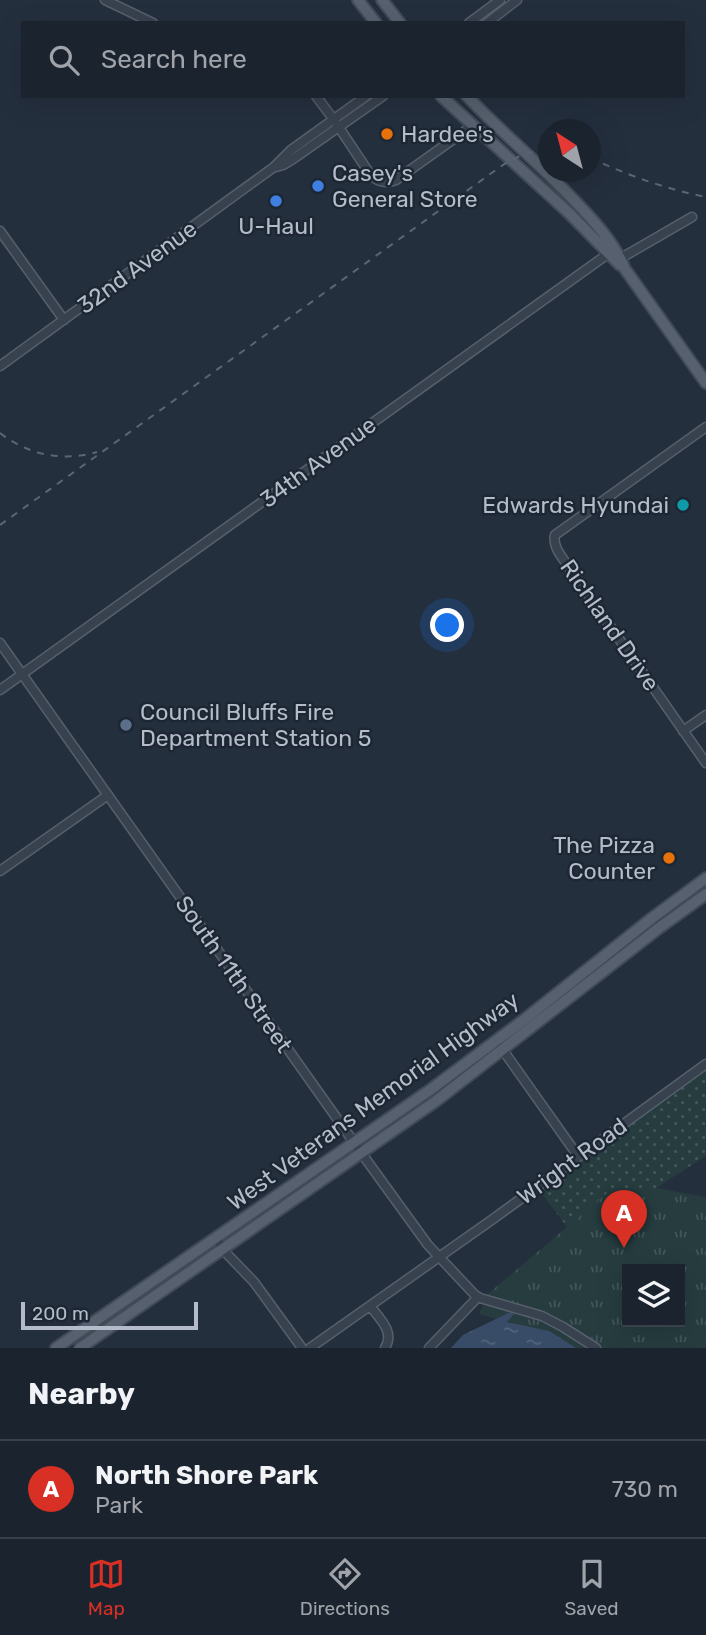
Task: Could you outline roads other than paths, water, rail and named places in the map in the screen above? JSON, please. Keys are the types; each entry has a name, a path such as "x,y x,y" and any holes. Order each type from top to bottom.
{"main road":[{"path":"358,0 374,21"},
{"path":"382,0 398,21"},
{"path":"443,98 615,256"},
{"path":"469,98 556,181 597,225 615,256 706,381"},
{"name":"West Veterans Memorial Highway","path":"80,1348 436,1101 652,918 706,877"},
{"name":"West Veterans Memorial Highway","path":"56,1348 500,1045 706,894"}],"street":[{"path":"105,0 149,21"},
{"path":"472,21 500,0"},
{"path":"490,21 517,0"},
{"path":"317,98 370,174 378,181 387,183 396,180 472,126"},
{"name":"32nd Avenue","path":"0,366 274,167 288,162 364,98"},
{"name":"32nd Avenue","path":"336,124 380,98"},
{"name":"34th Avenue","path":"0,691 615,256 692,217"},
{"path":"0,231 64,320"},
{"name":"Richland Drive","path":"706,427 555,535 554,539 568,566 706,763"},
{"name":"South 11th Street","path":"0,643 412,1224 438,1257 478,1297"},
{"path":"683,731 706,715"},
{"path":"0,871 108,795"},
{"path":"500,1045 578,1156"},
{"name":"Wright Road","path":"310,1348 706,1064"},
{"path":"216,1238 254,1282 302,1348"},
{"path":"429,1348 478,1297 542,1315 596,1348"},
{"path":"370,1306 389,1333 385,1348"}],"water":[{"path":"519,1308 507,1322 549,1331 576,1348 451,1348 463,1335"}],"railway":[{"path":"0,525 500,167 538,151"},
{"path":"601,163 647,181 706,197"},
{"path":"0,433 22,447 46,454 71,456 97,452"}],"place":[{"name":"Hardee's","path":"387,134"},
{"name":"Casey's General Store","path":"318,186"},
{"name":"U-Haul","path":"276,201"},
{"name":"Edwards Hyundai","path":"683,505"},
{"name":"Council Bluffs Fire Department Station 5","path":"126,725"},
{"name":"The Pizza Counter","path":"669,858"},
{"name":"North Shore Park","path":"624,1248"}]}
